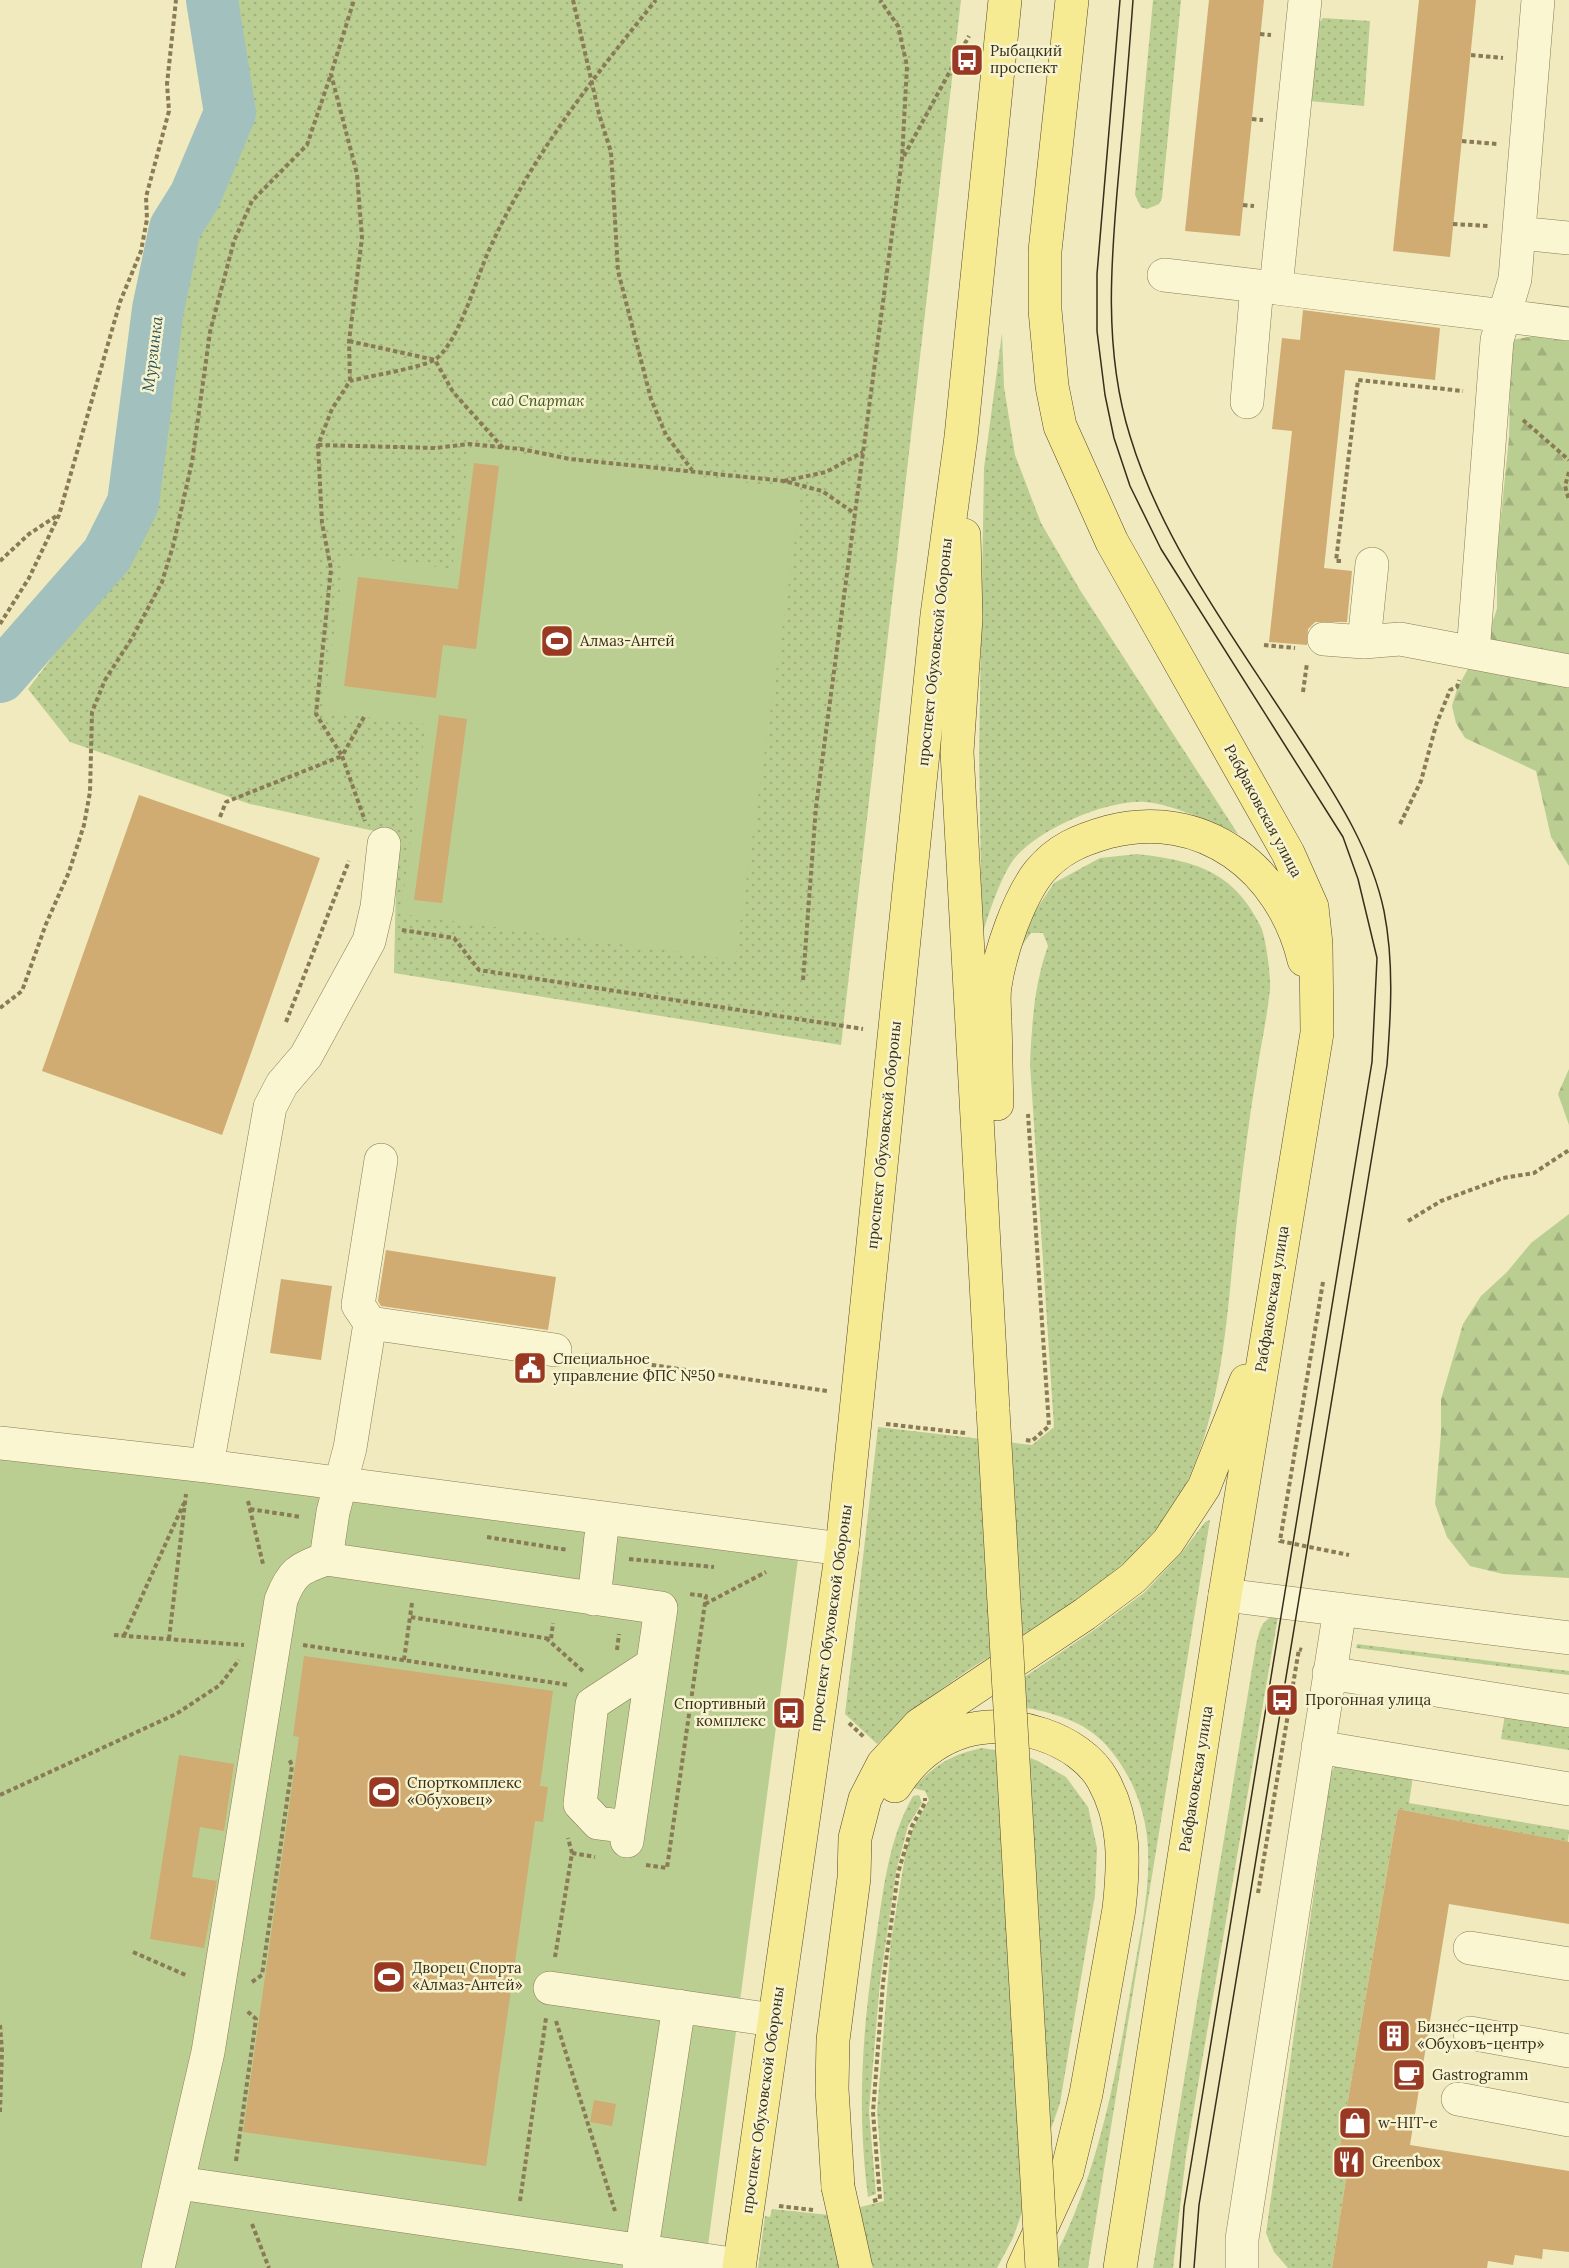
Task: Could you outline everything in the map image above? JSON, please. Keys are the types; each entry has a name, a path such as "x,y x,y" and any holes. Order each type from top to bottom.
{"main road":[{"name":"проспект Обуховской Обороны","path":"739,2267 842,1549 937,615 961,437 1005,0"},
{"name":"Рабфаковская улица","path":"1072,0 1045,250 1045,310 1052,386 1060,426 1112,542 1288,853 1312,907 1316,944 1317,1033 1267,1327 1120,2268"},
{"path":"961,437 966,618 957,753 1042,2268"},
{"path":"982,1202 997,1128 995,987 1011,928 1026,894 1045,866 1058,853 1078,840 1129,827 1160,825 1199,834 1233,850 1282,902 1298,934 1317,1033"},
{"path":"856,2268 847,2238 838,2187 832,2089 833,2040 854,1878 855,1838 865,1799 884,1764 919,1725 1042,1645 1101,1602 1133,1578 1168,1542 1204,1487 1267,1327"},
{"path":"854,1878 891,1793 908,1766 934,1745 966,1730 1003,1726 1054,1739 1092,1766 1110,1794 1120,1822 1123,1879 1095,2048 1067,2172 1023,2268"}],"street":[{"path":"1247,402 1266,287 1305,0"},
{"path":"1469,652 1497,340 1515,279 1538,0"},
{"path":"1519,233 1569,238"},
{"path":"1164,274 1505,314 1569,324"},
{"path":"1364,642 1372,564"},
{"path":"1315,650 1400,639 1569,671"},
{"path":"222,1468 270,1107 282,1084 306,1056 369,940 377,907 384,844"},
{"path":"326,1559 333,1512 342,1484 370,1323 358,1305 381,1160"},
{"path":"370,1323 555,1350"},
{"path":"0,1443 222,1468 842,1549"},
{"path":"594,1599 603,1518"},
{"path":"158,2268 208,2052 281,1600 289,1579 303,1567 326,1559 661,1608 653,1664 628,1834 598,1822 580,1804 592,1704 653,1664"},
{"path":"1225,1595 1569,1638"},
{"path":"1242,2268 1244,2227 1340,1610"},
{"path":"1329,1673 1569,1711"},
{"path":"1318,1747 1569,1789"},
{"path":"1470,1948 1569,1964"},
{"path":"549,1993 679,2006 774,2020"},
{"path":"636,2256 679,2006"},
{"path":"1470,2033 1569,2051"},
{"path":"1458,2099 1569,2120"},
{"path":"179,2184 515,2233 636,2256 739,2267"}],"path":[{"path":"0,624 29,578 59,514 73,473 113,324 146,233 146,196 169,111 167,84 176,0"},
{"path":"0,1008 22,991 46,924 69,872 90,792 92,712 105,680 132,638 162,582 173,546 192,462 210,332 234,240 252,201 307,144 354,0"},
{"path":"573,0 591,80 611,152 618,271 651,399 666,435 692,470"},
{"path":"350,381 435,360 453,339 489,250 546,143 591,80 656,0"},
{"path":"803,981 816,807 902,159 907,66 898,26 880,0"},
{"path":"902,159 970,34"},
{"path":"331,74 357,174 362,238 349,340 350,381 332,409 318,445 320,502 331,569 316,714 342,756 368,832 384,844"},
{"path":"349,340 435,360 453,392 503,448"},
{"path":"1372,564 1336,561 1358,380 1493,394 1569,460"},
{"path":"318,445 435,448 469,444 570,459 784,481 822,491 855,513"},
{"path":"784,481 826,472 864,452"},
{"path":"1569,472 1565,486 1569,500"},
{"path":"0,561 29,534 59,514"},
{"path":"1303,692 1315,650"},
{"path":"1401,824 1421,781 1436,725 1450,690 1457,687 1469,652"},
{"path":"220,817 226,802 342,756 364,717"},
{"path":"377,907 399,920 395,929 454,938 479,970 870,1030"},
{"path":"1408,1221 1441,1201 1503,1178 1534,1173 1569,1150"},
{"path":"1323,1282 1280,1541 1349,1555"},
{"path":"555,1350 834,1392"},
{"path":"222,1468 250,1509 269,1591 281,1600"},
{"path":"124,1636 185,1499"},
{"path":"705,1604 767,1571"},
{"path":"404,1660 412,1594"},
{"path":"410,1617 551,1639 554,1621 558,1616"},
{"path":"615,1660 619,1637 617,1630"},
{"path":"0,1795 176,1714 220,1685 250,1645 114,1635"},
{"path":"546,1638 592,1680"},
{"path":"275,1640 575,1686"},
{"path":"842,1716 872,1745"},
{"path":"245,1989 262,1975 292,1766 288,1755"},
{"path":"869,2202 880,2199 873,2112 883,1983 903,1852 912,1826 925,1803 925,1797 919,1794"},
{"path":"515,2233 549,1993 572,1853 567,1834"},
{"path":"549,1993 636,2256"},
{"path":"235,2170 256,2019 243,2007"},
{"path":"0,2025 2,2051 0,2112"},
{"path":"770,2205 815,2211"}],"green space":[{"name":"сад Спартак","path":"225,0 961,0 841,1045 394,973 397,836 250,804 70,742 28,689 132,552 146,519 162,453 164,375 185,234 211,196 235,144 241,106 223,10"},
{"path":"1153,0 1181,0 1162,198 1159,204 1147,209 1141,207 1135,195"},
{"path":"1323,18 1370,21 1364,106 1309,101 1316,26"},
{"path":"1002,333 1004,387 1015,455 1041,523 1080,590 1238,834 1181,811 1146,802 1113,805 1075,818 1039,837 1014,859 1000,885 982,936 979,754 984,468"},
{"path":"1534,336 1569,336 1569,866 1551,837 1536,771 1465,738 1456,723 1452,706 1457,689 1491,626 1497,609 1497,555 1509,438 1511,340"},
{"name":"Алмаз-Антей","path":"471,447 802,490 735,960 401,914 426,724 323,712 345,555 452,569"},
{"path":"1137,854 1194,865 1225,881 1250,908 1261,927 1269,967 1269,1000 1253,1093 1227,1318 1219,1376 1206,1431 1183,1491 1152,1534 1131,1556 1109,1576 1061,1612 942,1689 877,1744 845,1714 878,1427 1032,1445 1054,1427 1030,1064 1037,990 1048,946 1043,933 1031,933 1015,955 1035,911 1054,883 1100,858"},
{"path":"1569,1069 1569,1125 1558,1094"},
{"path":"1569,1214 1569,1578 1503,1574 1470,1566 1447,1537 1435,1504 1441,1433 1441,1399 1463,1324 1481,1296 1507,1272 1531,1243"},
{"name":"Спорткомплекс «Обуховец»","path":"0,1451 798,1559 705,2268 0,2268"},
{"path":"1210,1520 1088,2268 1049,2268 1066,2234 1093,2162 1112,2089 1145,1906 1148,1871 1147,1836 1134,1788 1115,1756 1098,1737 1068,1719 992,1699 1094,1630 1145,1592 1183,1551 1205,1522"},
{"path":"1278,1616 1186,2155 1173,2268 1153,2268 1256,1645 1265,1622"},
{"path":"1357,1644 1569,1671 1569,1675 1356,1648"},
{"path":"1506,1708 1569,1718 1569,1750 1501,1739"},
{"path":"982,1748 1020,1754 1066,1777 1088,1807 1097,1848 1095,1895 1060,2103 1013,2238 997,2268 758,2268 765,2216 770,2217 772,2209 829,2215 884,2201 877,2111 891,1941 906,1850 913,1828 929,1800 925,1791 913,1788 944,1762"},
{"path":"1337,1764 1413,1776 1409,1803 1569,1830 1568,1842 1398,1809 1337,2164 1348,2166 1332,2268 1288,2268 1274,2252 1266,2233 1331,1772"},
{"path":"919,1795 922,1803 908,1826 896,1872 880,1982 869,2111 876,2194 868,2197 862,2129 862,2096 865,2032 872,1966 885,1880 893,1845 913,1796"}],"building":[{"path":"1209,0 1264,0 1240,236 1185,231"},
{"path":"1419,0 1476,0 1450,257 1393,251"},
{"path":"1303,310 1440,328 1435,380 1345,370 1324,568 1352,571 1347,622 1315,622 1308,629 1307,645 1269,642 1292,431 1272,429 1282,338 1300,340"},
{"path":"474,463 499,466 476,649 443,645 436,698 344,686 358,577 458,589"},
{"path":"439,715 467,719 442,903 414,900"},
{"path":"139,795 320,858 222,1135 42,1071"},
{"path":"386,1250 556,1277 548,1330 381,1306 378,1301"},
{"path":"281,1279 332,1286 321,1360 270,1353"},
{"name":"Дворец Спорта «Алмаз-Антей»","path":"304,1656 553,1691 540,1786 548,1787 543,1822 535,1821 486,2166 243,2132 299,1737 293,1736"},
{"path":"179,1755 234,1764 224,1831 200,1827 192,1877 217,1881 204,1948 150,1939"},
{"name":"Бизнес-центр «Обуховъ-центр»","path":"1398,1809 1569,1842 1569,1924 1449,1904 1410,2145 1569,2171 1569,2252 1543,2249 1542,2259 1515,2255 1513,2265 1488,2261 1487,2268 1332,2268 1348,2166 1337,2164"},
{"path":"594,2100 616,2104 612,2126 590,2122"}],"waterway":[{"name":"Мурзинка","path":"0,677 107,555 133,503 158,309 175,228 195,196 230,113 212,0"}],"tram line":[{"path":"1120,0 1097,274 1097,331 1105,395 1114,438 1130,486 1161,549 1343,837 1358,879 1377,958 1372,1062 1184,2207 1180,2268"},
{"path":"1133,0 1112,270 1113,337 1121,403 1144,477 1183,556 1229,633 1327,783 1361,845 1378,888 1384,911 1390,968 1387,1065 1199,2205 1194,2268"}],"place":[{"name":"Рыбацкий проспект","path":"967,60"},
{"name":"Алмаз-Антей","path":"557,641"},
{"name":"Специальное управление ФПС №50","path":"530,1368"},
{"name":"Прогонная улица","path":"1282,1700"},
{"name":"Спортивный комплекс","path":"789,1713"},
{"name":"Спорткомплекс «Обуховец»","path":"384,1792"},
{"name":"Дворец Спорта «Алмаз-Антей»","path":"389,1977"},
{"name":"Бизнес-центр «Обуховъ-центр»","path":"1394,2036"},
{"name":"Gastrogramm","path":"1409,2075"},
{"name":"w-HIT-e","path":"1355,2123"},
{"name":"Greenbox","path":"1349,2162"}]}
